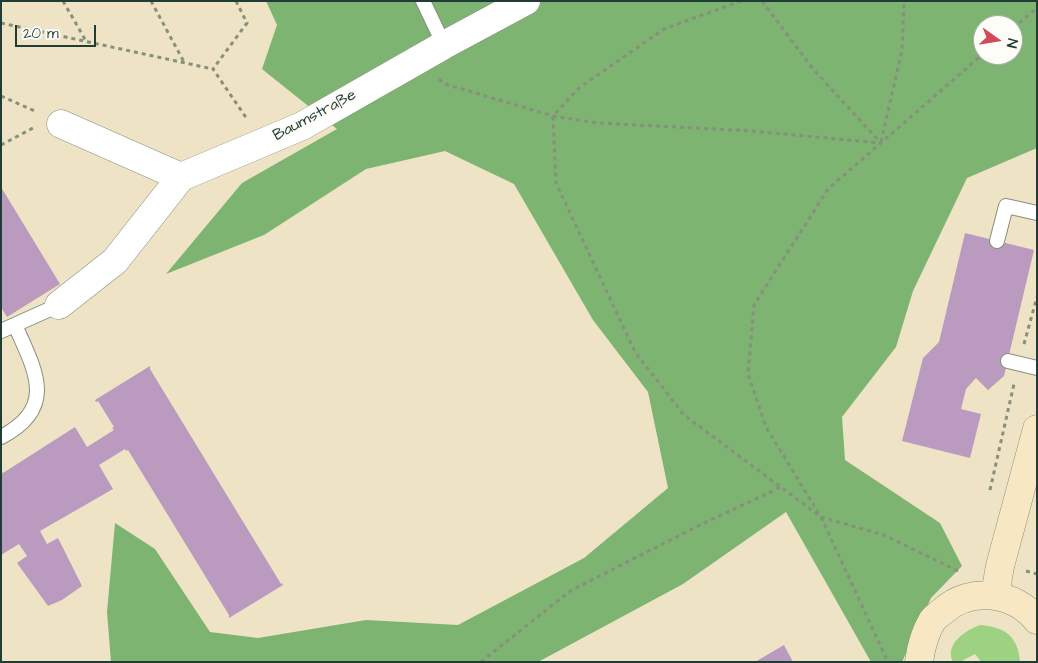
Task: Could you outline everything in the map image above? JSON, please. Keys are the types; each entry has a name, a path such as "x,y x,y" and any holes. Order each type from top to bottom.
{"main road":[{"path":"995,595 1000,566 1037,429"},
{"path":"919,662 922,640 933,620 950,604 972,596 995,595 1010,600 1024,607 1037,620"}],"street":[{"name":"Baumstraße","path":"59,305 115,261 182,176 302,126 444,44 526,1"},
{"path":"61,124 182,176"}],"lane":[{"path":"423,1 444,44"},
{"path":"997,241 1006,206 1037,213"},
{"path":"1,331 59,305"},
{"path":"1,437 27,420 36,402 37,382 31,361 15,325"},
{"path":"1014,362 1037,368"}],"path":[{"path":"63,1 86,42"},
{"path":"151,1 185,63"},
{"path":"213,69 247,23 236,1"},
{"path":"741,1 664,29 579,88 553,116 556,183 635,352 684,415 821,517 884,535 962,574"},
{"path":"762,1 813,69 881,143"},
{"path":"881,143 902,50 904,1"},
{"path":"1023,20 1037,8"},
{"path":"1,24 213,69 263,143"},
{"path":"417,60 445,84 553,116 597,123 753,131 881,143"},
{"path":"888,662 821,517 766,427 748,374 754,305 828,189 973,63"},
{"path":"1,96 24,104 61,124"},
{"path":"1,145 32,128 61,124"},
{"path":"988,496 1014,362 1037,296"},
{"path":"481,662 570,591 700,525 781,487"},
{"path":"1023,570 1037,574"}],"green space":[{"path":"266,1 1037,1 1037,148 967,178 913,291 896,347 842,417 845,460 940,523 962,566 931,598 902,662 871,662 786,512 683,584 538,662 111,662 107,612 115,523 155,549 210,632 258,638 366,620 458,625 584,558 668,488 648,392 593,320 514,184 445,151 366,169 264,235 166,274 242,183 337,129 262,69 277,25"},
{"path":"980,625 997,628 1009,634 1019,653 1020,662 981,662 975,654 960,662 953,662 951,649 954,644 963,634"}],"building":[{"path":"1,187 60,284 7,317 1,307"},
{"path":"965,233 1034,250 1004,376 988,390 976,378 966,389 961,409 981,414 970,458 902,441 923,358 939,342"},
{"path":"150,366 150,369 283,585 229,618 229,615 128,450 126,451 125,449 99,465 113,489 40,531 47,544 58,538 82,586 62,600 48,606 17,563 27,556 19,544 1,555 1,471 3,473 75,427 87,447 114,430 98,401 96,402 95,400"},
{"path":"784,645 793,662 755,662"}]}
